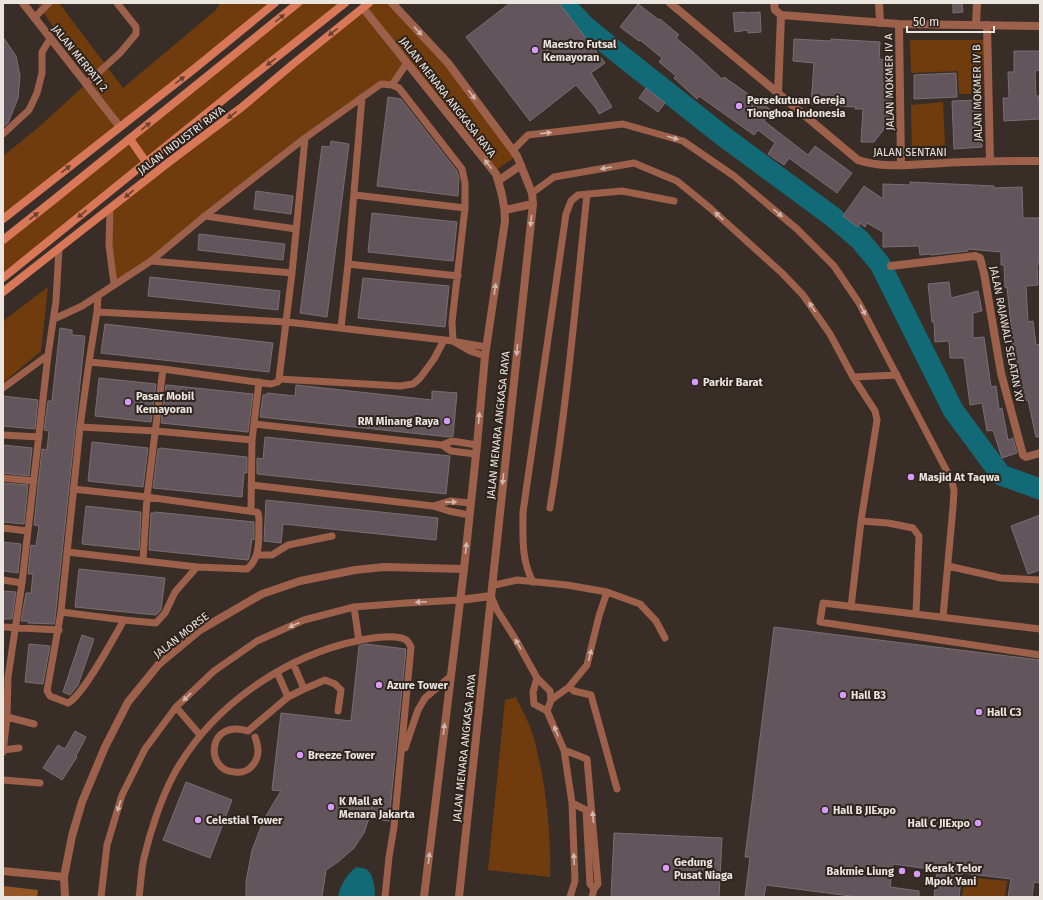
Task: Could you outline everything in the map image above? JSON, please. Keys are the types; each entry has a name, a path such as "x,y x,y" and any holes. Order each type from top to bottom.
{"main road":[{"path":"3,219 275,3"},
{"path":"3,240 298,3"},
{"name":"JALAN INDUSTRI RAYA","path":"3,278 282,52 345,3"},
{"name":"JALAN INDUSTRI RAYA","path":"3,292 242,107 292,64 366,5"},
{"path":"282,52 292,64"},
{"path":"130,139 146,162"},
{"path":"16,267 24,276"}],"street":[{"name":"JALAN MERPATI 2","path":"23,3 120,127"},
{"name":"JALAN MENARA ANGKASA RAYA","path":"392,3 448,63 513,150 521,165 532,193 533,204 459,897"},
{"name":"JALAN SENTANI","path":"670,3 858,160 874,164 901,165 990,161 1040,161"},
{"path":"774,3 775,10 781,15 899,24 1040,26"},
{"path":"880,3 880,23"},
{"path":"976,25 977,3"},
{"name":"JALAN MENARA ANGKASA RAYA","path":"366,5 410,66 496,174 505,210 505,221 486,347 464,569 424,897"},
{"path":"778,93 781,15"},
{"name":"JALAN MOKMER IV A","path":"899,24 901,165"},
{"name":"JALAN MOKMER IV B","path":"987,25 990,161"},
{"path":"498,181 521,165"},
{"path":"505,210 533,204"},
{"name":"JALAN RAJAWALI SELATAN XV","path":"891,266 975,256 980,258 984,273 1001,372 1023,455 1026,457 1040,453"},
{"name":"JALAN MORSE","path":"65,897 64,877 72,836 82,802 105,747 128,702 159,664 200,630 262,594 300,581 355,570 384,567 464,569"},
{"path":"460,600 491,596"},
{"path":"3,871 64,877"}],"lane":[{"path":"34,18 49,3"},
{"path":"87,84 107,63 120,53 136,34 136,27 118,3"},
{"path":"3,134 29,110 37,92 42,73 42,52 50,39"},
{"path":"392,85 410,66"},
{"path":"54,319 82,306 151,261 204,216 305,138 382,84 392,85 399,88 462,170 465,183 465,208 452,322 453,341"},
{"path":"341,328 355,195 362,97"},
{"path":"513,150 528,135 623,124 683,141 734,176 797,229 834,266 859,303 898,375 952,481 954,491 953,507 943,617"},
{"path":"89,362 164,369 276,384 279,379 287,322 305,138"},
{"path":"532,193 554,177 634,163 677,181 710,208 782,273 803,295 830,334 853,377 875,411 877,420 861,522 851,607"},
{"path":"533,582 528,572 523,552 523,512 566,214 571,201 578,195 622,191 674,201"},
{"path":"550,508 575,317 587,194"},
{"path":"355,195 465,208"},
{"path":"110,209 109,246 114,284"},
{"path":"204,216 296,229"},
{"path":"19,748 3,751 7,717 6,676 16,628 22,583 48,354 54,319 59,248"},
{"path":"151,261 292,273"},
{"path":"348,264 458,276"},
{"path":"98,296 80,427 59,630 47,691 50,696 68,703 72,701 81,690 124,620"},
{"path":"97,312 287,322 453,341 486,347"},
{"path":"279,379 400,386 413,384 427,369 444,340"},
{"path":"453,341 470,351 485,356"},
{"path":"3,388 48,354"},
{"path":"143,560 147,497 164,369"},
{"path":"853,377 898,375"},
{"path":"251,511 252,440 259,382"},
{"path":"254,424 442,445 451,450 476,454"},
{"path":"80,427 156,431 252,440"},
{"path":"3,435 39,437"},
{"path":"442,445 452,441 477,445"},
{"path":"3,478 34,481"},
{"path":"251,485 433,506 469,515"},
{"path":"67,552 197,567 246,569 253,564 257,555 259,519 258,514 251,511 74,489"},
{"path":"433,506 450,501 470,503"},
{"path":"861,522 888,523 913,528 919,536 916,614"},
{"path":"3,528 28,531"},
{"path":"257,555 272,555 288,546 332,536"},
{"path":"948,566 1001,578 1040,580"},
{"path":"61,612 156,623 165,613 175,592 197,567"},
{"path":"3,580 22,583"},
{"path":"492,583 495,585 517,580 568,585 607,592 640,604 656,621 665,638"},
{"path":"551,700 569,687 587,666 599,616 607,592"},
{"path":"491,596 497,610 537,678 550,691 551,700 548,711 564,750 572,803 575,881 570,897"},
{"path":"101,897 107,845 122,795 145,749 176,707 214,671 257,641 304,620 354,607 406,602 460,600"},
{"path":"1040,629 823,603 820,622 1040,655"},
{"path":"354,607 359,640"},
{"path":"3,626 59,630"},
{"path":"139,897 144,859 156,817 173,776 200,735 235,700 293,663 359,640 398,637 407,640 411,647 394,827 385,897"},
{"path":"293,663 304,689"},
{"path":"277,672 288,697"},
{"path":"400,767 410,730 418,710 425,698 450,676"},
{"path":"537,678 533,692 534,704 548,711"},
{"path":"255,737 259,748 257,759 251,768 241,772 230,772 221,767 215,758 214,752 214,747 218,737 226,730 237,728 248,731 288,697 304,689 325,680 335,684 341,690 338,711"},
{"path":"569,687 574,691 591,695 617,789"},
{"path":"176,707 200,735"},
{"path":"7,717 34,724"},
{"path":"564,750 587,759 598,884 594,889 592,897"},
{"path":"3,780 40,783"},
{"path":"572,803 586,810 590,884 594,889"}],"shaded area":[{"path":"37,3 59,3 123,88 216,10 220,3 275,3 3,221 3,156 40,126 87,83 116,120"},
{"path":"298,3 345,3 3,278 3,240"},
{"path":"369,3 392,3 448,63 515,157 495,171 407,62 392,84 381,83 151,261 114,284 110,209"},
{"path":"910,40 984,40 983,94 959,94 958,71 911,73"},
{"path":"943,102 945,145 935,146 934,150 937,158 912,156 911,105"},
{"path":"48,287 41,351 3,383 3,321"},
{"path":"516,697 532,733 542,773 549,825 550,877 488,870 505,700"},
{"path":"965,877 1007,881 1005,897 962,897"},
{"path":"3,886 38,890 37,897 3,897"}],"water":[{"path":"356,867 366,869 371,874 375,897 338,897 344,880"}],"building":[{"name":"Maestro Futsal Kemayoran","path":"510,3 559,3 605,63 591,73 612,107 599,114 596,108 576,85 530,121 466,37"},
{"path":"953,3 962,3 963,12 953,13"},
{"path":"638,4 659,20 660,19 679,35 676,38 722,79 724,77 771,110 764,121 808,155 815,146 852,173 837,193 789,158 784,165 768,154 775,143 758,130 754,135 699,96 697,99 674,78 676,76 659,62 662,58 640,40 639,41 620,27"},
{"path":"760,12 761,32 748,33 748,30 735,32 733,13"},
{"path":"3,37 16,56 20,76 18,98 8,123 3,127"},
{"path":"794,39 831,41 831,39 880,42 879,59 894,60 888,124 874,142 861,142 863,109 855,109 856,107 811,104 814,63 793,61"},
{"path":"1014,51 1040,51 1040,70 1035,71 1036,96 1039,96 1040,119 1004,121 1003,98 1009,98 1008,72 1014,72"},
{"path":"956,73 957,97 914,99 914,75"},
{"path":"646,88 665,103 658,112 639,98"},
{"path":"388,97 401,99 457,171 459,178 458,196 377,186"},
{"path":"980,100 982,147 954,149 952,101"},
{"path":"331,141 349,144 327,317 300,313 322,146 330,147"},
{"path":"910,182 994,186 994,188 1022,187 1023,218 1040,218 1040,264 1037,264 1038,285 1026,286 1028,322 1033,321 1036,345 1040,344 1040,437 1036,437 1028,400 1024,401 1018,380 1021,379 1013,347 1007,287 1005,288 1004,265 1001,265 1001,252 968,249 968,251 920,255 919,246 883,247 883,232 867,223 865,227 860,223 858,227 843,216 864,186 883,199 883,184 910,185"},
{"path":"256,191 293,196 291,214 254,209"},
{"path":"372,213 457,222 453,261 368,252"},
{"path":"199,234 285,244 283,260 198,250"},
{"path":"150,277 280,291 278,310 148,296"},
{"path":"363,278 449,286 445,327 358,318"},
{"path":"949,282 951,298 978,291 982,311 973,313 973,338 984,337 991,387 996,386 999,409 1002,408 1008,440 1013,438 1017,453 1002,458 993,430 987,431 982,403 970,405 964,358 950,358 949,341 935,342 934,322 932,322 928,284"},
{"path":"105,324 273,343 269,372 101,353"},
{"path":"60,328 72,330 72,335 85,336 55,619 54,624 28,623 28,621 21,621 26,593 31,593 33,574 28,574 31,545 36,546 39,526 34,525 42,449 47,450 49,431 44,430 48,401 52,401"},
{"path":"99,378 156,384 151,422 95,416"},
{"path":"166,385 253,394 248,432 161,423"},
{"path":"296,385 432,400 432,391 457,393 453,436 449,437 260,417 263,395 266,395 267,393 295,396"},
{"path":"3,396 38,400 35,429 3,426"},
{"path":"265,437 450,456 446,494 257,474 257,458 263,459"},
{"path":"92,442 148,448 143,487 88,481"},
{"path":"3,445 32,448 29,476 3,473"},
{"path":"158,449 247,457 247,473 244,473 242,497 153,488"},
{"path":"3,483 28,485 24,524 3,522"},
{"path":"266,500 438,518 436,540 283,524 281,543 264,541"},
{"path":"86,506 141,512 139,550 82,544"},
{"path":"155,512 254,522 254,540 252,539 248,560 149,550 151,513"},
{"path":"1040,515 1040,570 1028,574 1011,526"},
{"path":"3,542 21,544 18,573 3,571"},
{"path":"79,569 165,578 161,610 156,615 75,607"},
{"path":"3,591 16,592 12,619 3,619"},
{"path":"774,627 1040,660 1040,883 1034,882 1032,897 1008,897 1011,879 962,873 959,897 934,897 937,870 893,864 890,887 919,891 919,897 858,897 766,885 764,897 745,897 750,857 745,857"},
{"path":"82,635 94,639 78,685 70,695 63,692"},
{"path":"29,644 50,646 43,684 25,682"},
{"name":"K Mall at Menara Jakarta","path":"366,644 406,649 389,821 369,818 364,833 354,848 326,870 322,897 246,897 246,882 252,850 264,819 281,791 272,790 281,713 351,721 359,646"},
{"path":"75,731 86,737 76,756 77,757 62,780 43,768 58,745 65,749"},
{"name":"Celestial Tower","path":"186,782 232,800 210,858 163,840"},
{"name":"Gedung Pusat Niaga","path":"614,833 722,838 719,897 611,897"}],"waterway":[{"path":"563,3 586,27 623,57 723,136 833,217 860,240 880,264 953,410 1001,475 1040,489"}],"place":[{"name":"Maestro Futsal Kemayoran","path":"535,50"},
{"name":"Persekutuan Gereja Tionghoa Indonesia","path":"739,106"},
{"name":"Parkir Barat","path":"695,382"},
{"name":"Pasar Mobil Kemayoran","path":"128,402"},
{"name":"RM Minang Raya","path":"447,421"},
{"name":"Masjid At Taqwa","path":"911,477"},
{"name":"Azure Tower","path":"379,685"},
{"name":"Hall B3","path":"843,695"},
{"name":"Hall C3","path":"979,712"},
{"name":"Breeze Tower","path":"300,755"},
{"name":"K Mall at Menara Jakarta","path":"331,807"},
{"name":"Hall B JIExpo","path":"825,810"},
{"name":"Celestial Tower","path":"198,820"},
{"name":"Hall C JIExpo","path":"978,823"},
{"name":"Gedung Pusat Niaga","path":"666,868"},
{"name":"Bakmie Liung","path":"902,871"},
{"name":"Kerak Telor Mpok Yani","path":"917,874"}]}
